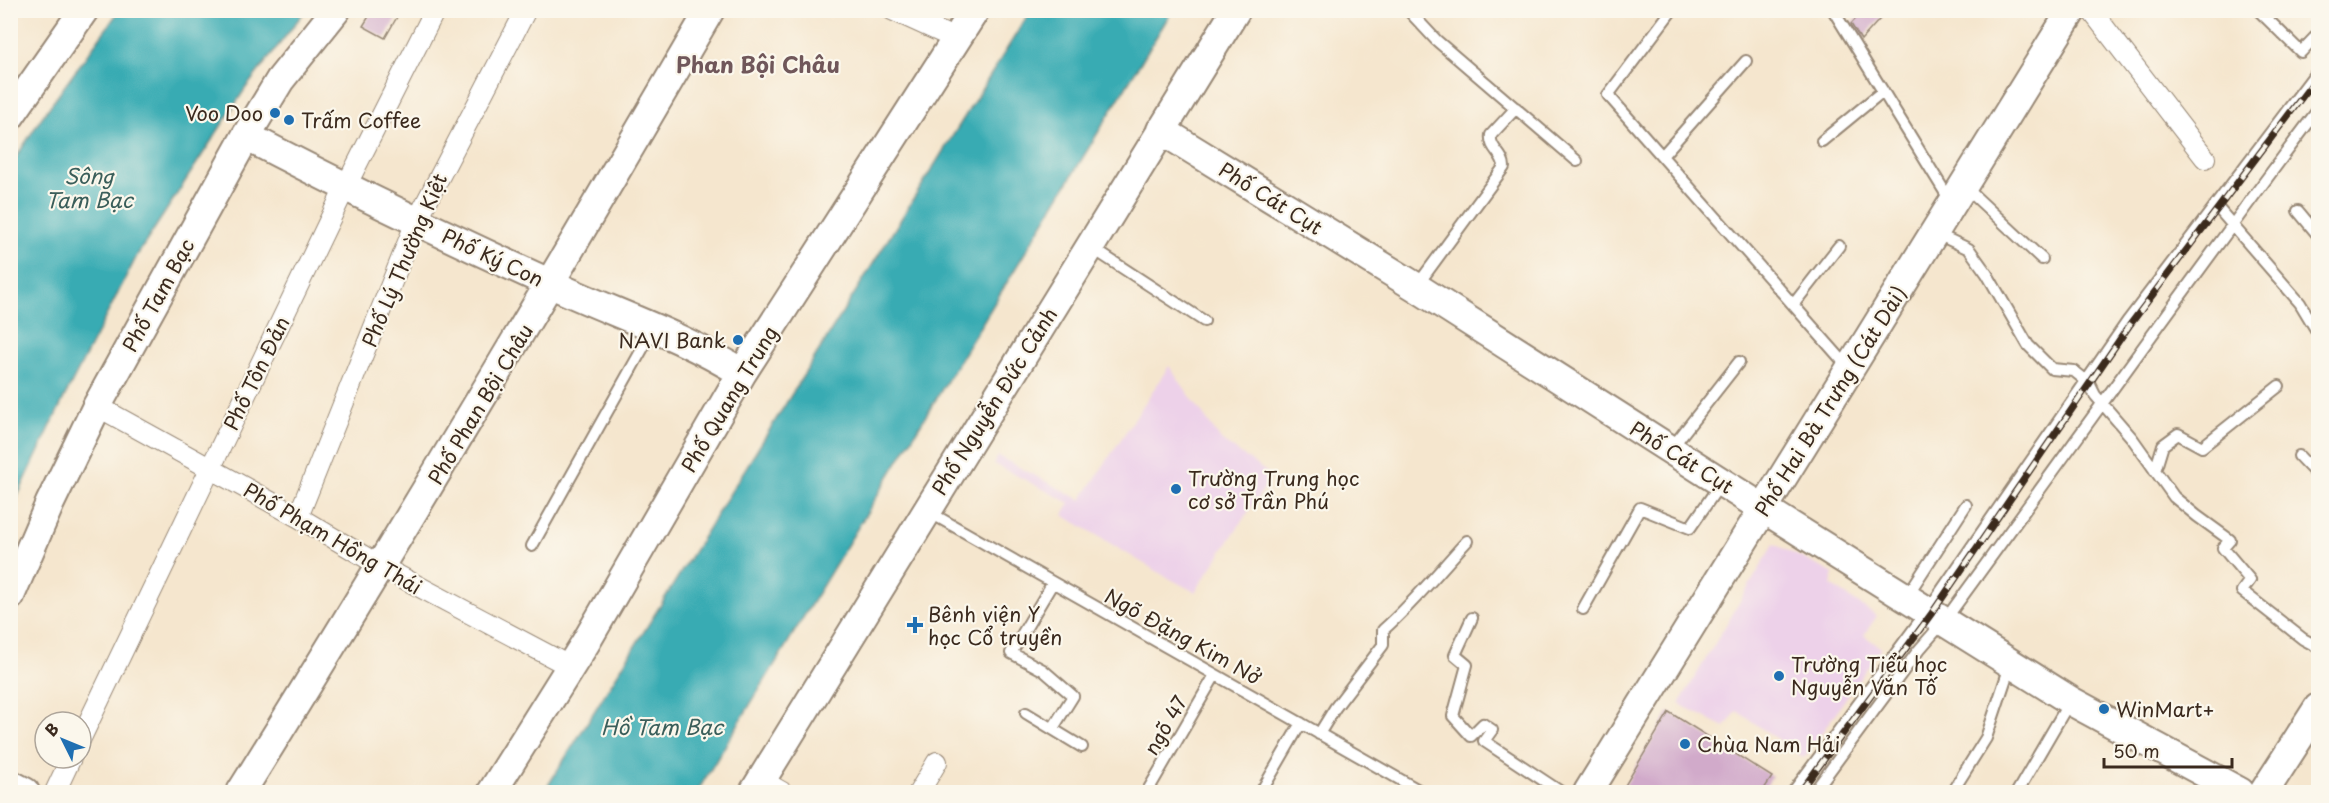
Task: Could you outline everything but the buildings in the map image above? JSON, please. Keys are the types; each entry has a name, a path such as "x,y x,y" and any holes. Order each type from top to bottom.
{"street":[{"path":"10,116 84,10"},
{"name":"Phố Tam Bạc","path":"10,596 50,503 97,406 246,136 280,80 336,10"},
{"name":"Phố Tôn Đản","path":"93,713 345,188 435,10"},
{"name":"Phố Lý Thường Kiệt","path":"298,517 416,222 526,10"},
{"name":"Phố Phan Bội Châu","path":"241,792 382,567 551,284 710,10"},
{"path":"892,10 957,40"},
{"name":"Phố Quang Trung","path":"492,792 571,667 742,373 975,10"},
{"name":"Phố Nguyễn Đức Cảnh","path":"766,788 926,510 1236,10"},
{"name":"Phố Hai Bà Trưng (Cát Dài)","path":"1588,792 2072,10"},
{"path":"2091,10 2205,158"},
{"name":"Phố Cát Cụt","path":"1161,130 1416,287 1670,450 2071,701 2240,792"},
{"name":"Phố Ký Con","path":"246,136 416,222 654,328 716,357 742,373"},
{"name":"Phố Phạm Hồng Thái","path":"97,406 298,517 382,567 571,667"},
{"path":"2264,792 2319,708"},
{"path":"919,792 937,762"},
{"path":"55,792 65,770"},
{"path":"10,784 25,792"}],"lane":[{"path":"1408,10 1436,40 1577,160"},
{"path":"1672,10 1608,95 1850,369"},
{"path":"1833,10 1882,91 1958,195 2042,260"},
{"path":"2258,10 2301,52 2319,34"},
{"path":"1662,156 1746,61"},
{"path":"1793,792 1926,609 2127,322 2319,70"},
{"path":"1822,141 1882,91"},
{"path":"1416,287 1504,167 1503,159 1492,145 1491,135 1516,108"},
{"path":"1926,609 2103,404 2232,225 2319,110"},
{"path":"2216,206 2300,303 2319,333"},
{"path":"2298,211 2319,235"},
{"path":"1934,232 1969,249 1987,274 2028,345 2052,369 2074,371 2086,381 2133,438 2174,497 2230,540 2223,548 2250,580 2241,591 2302,639 2319,647"},
{"path":"1089,246 1204,321"},
{"path":"1793,304 1839,246"},
{"path":"532,546 654,328"},
{"path":"1670,450 1739,362"},
{"path":"2155,471 2163,445 2178,434 2202,447 2279,386"},
{"path":"2300,456 2319,476"},
{"path":"1583,609 1640,508 1690,528 1721,482"},
{"path":"1814,792 1918,651 1926,609 1966,505"},
{"name":"Ngõ Đặng Kim Nở","path":"926,510 1052,584 1422,792"},
{"path":"1319,734 1335,708 1383,645 1383,630 1408,608 1420,591 1467,541"},
{"path":"1052,584 1011,653 1043,670 1074,696 1053,728"},
{"path":"1472,618 1455,655 1467,665 1453,716 1472,736 1483,724 1492,730 1484,741 1561,792"},
{"path":"1952,792 1986,738 2011,662"},
{"name":"ngõ 47","path":"1147,792 1215,675"},
{"path":"2018,792 2071,701"},
{"path":"1026,712 1082,747"},
{"path":"1261,792 1301,723"}],"shaded area":[{"name":"Trường Trung học cơ sở Trần Phú","path":"1169,366 1221,440 1272,476 1195,592 1063,515 1070,503 994,464 998,456 1081,500"},
{"name":"Trường Tiểu học Nguyễn Văn Tố","path":"1774,544 1834,574 1831,585 1877,616 1864,635 1881,648 1804,758 1737,711 1725,727 1679,704"}],"water":[{"name":"Hồ Tam Bạc","path":"1031,10 1172,11 697,792 544,792"},
{"name":"Sông Tam Bạc","path":"119,11 305,11 245,89 138,254 64,398 11,510 11,165 40,120"}],"railway":[{"path":"1800,792 1932,613 2129,326 2318,76"}],"place":[{"name":"Voo Doo","path":"275,113"},
{"name":"Trấm Coffee","path":"289,120"},
{"name":"NAVI Bank","path":"738,340"},
{"name":"Trường Trung học cơ sở Trần Phú","path":"1176,489"},
{"name":"Bênh viện Y học Cổ truyền","path":"915,625"},
{"name":"Trường Tiểu học Nguyễn Văn Tố","path":"1779,676"},
{"name":"WinMart+","path":"2104,709"},
{"name":"Chùa Nam Hải","path":"1685,744"}],"district":[{"name":"Phan Bội Châu","path":"758,63"}]}
